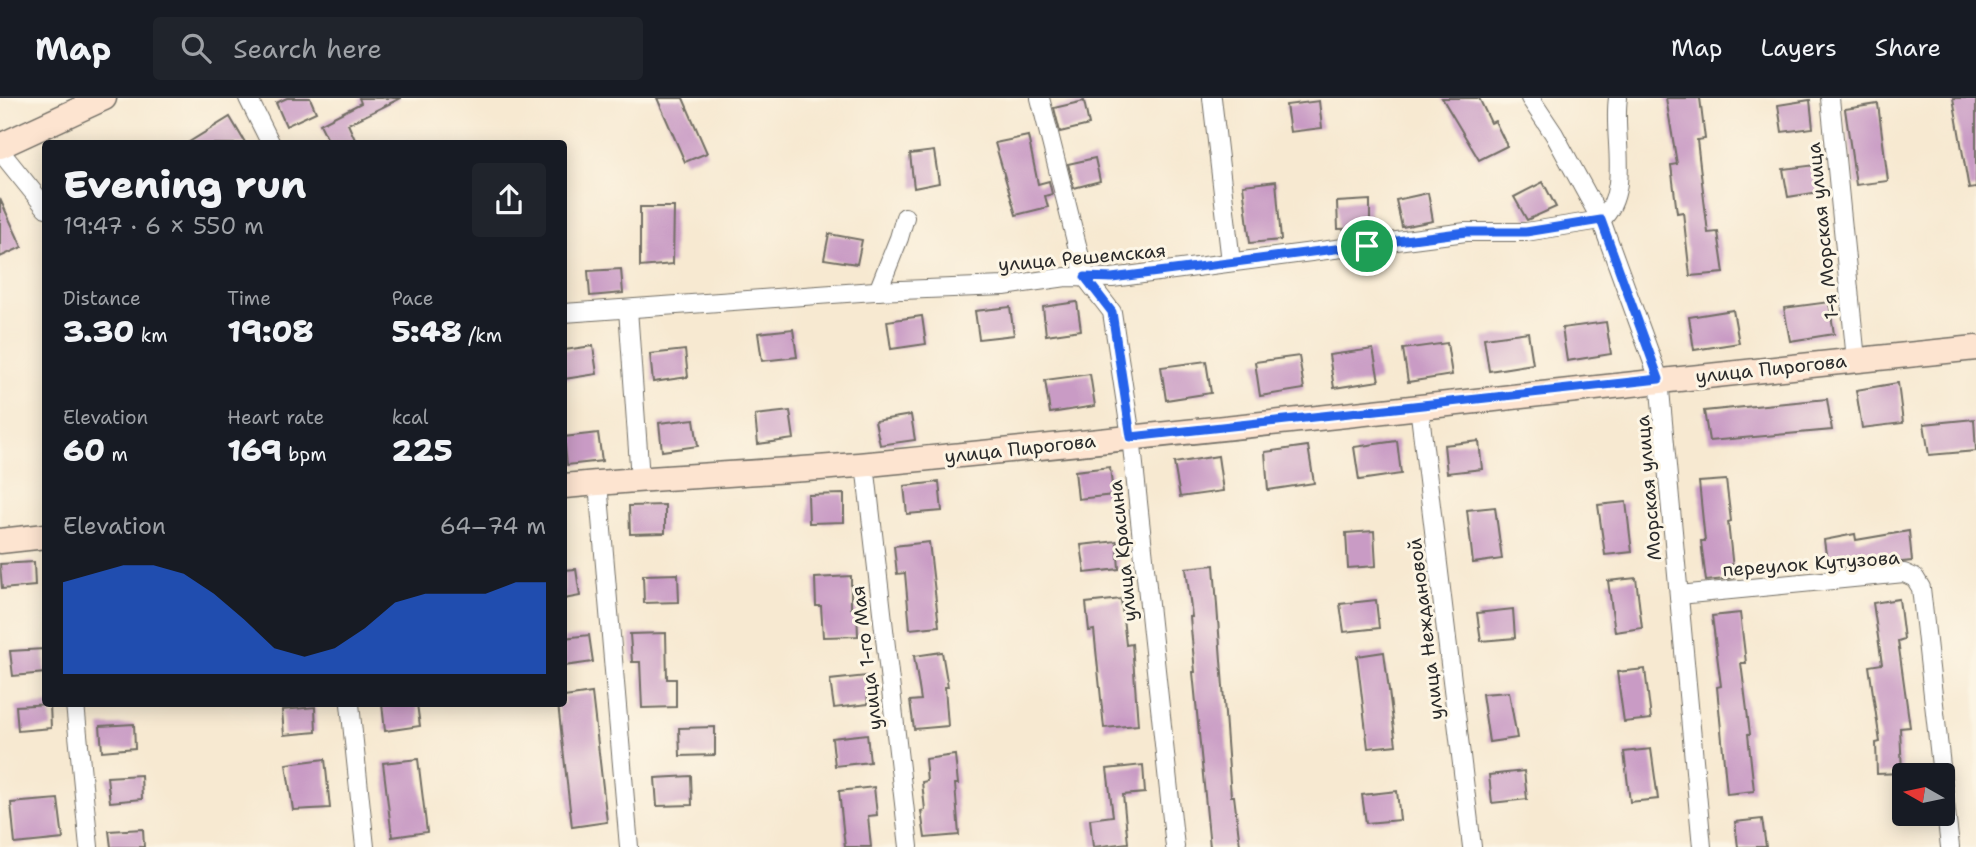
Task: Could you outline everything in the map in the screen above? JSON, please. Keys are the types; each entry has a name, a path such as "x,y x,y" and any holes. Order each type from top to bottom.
{"street":[{"path":"42,203 0,149 104,98"},
{"path":"248,98 269,140"},
{"name":"улица Красина","path":"1040,98 1085,277 1112,312 1131,437 1175,847"},
{"path":"1212,98 1231,262"},
{"name":"Морская улица","path":"1530,98 1554,134 1601,220 1659,379 1702,847"},
{"path":"1601,220 1611,211 1619,174 1616,130 1618,98"},
{"name":"1-я Морская улица","path":"1830,98 1856,360"},
{"path":"878,291 900,237 905,217"},
{"name":"улица Решемская","path":"567,313 878,291 1004,286 1066,277 1112,278 1466,232 1526,232 1601,220"},
{"path":"628,309 640,479"},
{"name":"улица Пирогова","path":"567,486 865,464 1976,348"},
{"name":"улица Неждановой","path":"1419,405 1472,847"},
{"name":"улица 1-го Мая","path":"865,464 909,847"},
{"path":"598,483 629,847"},
{"path":"0,541 42,536"},
{"name":"переулок Кутузова","path":"1679,595 1904,573 1915,578 1921,587 1941,763"},
{"path":"75,707 89,847"},
{"path":"350,707 365,847"},
{"name":"переулок Кутузова","path":"1948,826 1950,847"}],"building":[{"path":"287,98 310,98 316,112 286,126 276,103"},
{"path":"359,98 401,98 348,124 355,140 328,140 320,124 361,103"},
{"path":"657,98 683,98 707,153 685,162"},
{"path":"1442,98 1479,98 1491,123 1495,121 1507,146 1479,160"},
{"path":"1666,98 1700,98 1705,139 1697,140 1708,233 1718,232 1724,273 1690,276 1683,212 1677,213 1671,165 1677,164"},
{"path":"1953,98 1976,98 1976,188 1969,189"},
{"path":"1810,100 1813,128 1782,132 1778,105"},
{"path":"1084,101 1089,125 1060,132 1054,108"},
{"path":"1319,101 1322,128 1290,132 1286,105"},
{"path":"1878,104 1888,181 1856,185 1845,109"},
{"path":"230,117 244,140 193,140"},
{"path":"1028,136 1038,184 1049,181 1052,194 1045,196 1048,207 1016,215 995,143"},
{"path":"934,151 939,183 914,188 910,154"},
{"path":"1095,158 1100,181 1074,188 1068,164"},
{"path":"1816,165 1819,192 1788,197 1783,169"},
{"path":"1276,181 1281,240 1250,243 1243,185"},
{"path":"1543,182 1556,207 1527,220 1514,197"},
{"path":"1428,193 1433,221 1402,227 1396,200"},
{"path":"0,199 22,247 0,257"},
{"path":"1370,200 1370,228 1338,229 1337,202"},
{"path":"640,207 674,207 673,264 640,267"},
{"path":"829,234 862,240 857,264 824,259"},
{"path":"621,269 623,293 590,296 588,271"},
{"path":"1077,302 1081,330 1046,335 1043,307"},
{"path":"1829,302 1834,334 1790,341 1784,308"},
{"path":"1010,307 1014,335 979,339 975,311"},
{"path":"1733,310 1739,343 1694,350 1689,317"},
{"path":"922,316 926,344 891,349 887,321"},
{"path":"1606,322 1611,354 1567,361 1562,328"},
{"path":"793,329 797,357 762,361 758,333"},
{"path":"1528,332 1533,364 1489,371 1484,338"},
{"path":"1447,343 1452,375 1408,382 1403,349"},
{"path":"593,346 597,374 567,379 567,350"},
{"path":"1373,349 1379,381 1334,388 1329,355"},
{"path":"685,350 688,377 653,382 650,354"},
{"path":"1299,356 1304,389 1260,396 1255,362"},
{"path":"1206,361 1211,393 1166,400 1161,367"},
{"path":"1090,374 1095,406 1050,413 1045,380"},
{"path":"1898,383 1903,423 1862,428 1856,390"},
{"path":"1827,399 1832,430 1709,441 1704,411"},
{"path":"790,411 794,439 758,444 755,415"},
{"path":"911,415 915,440 880,445 875,421"},
{"path":"694,419 698,446 662,451 659,423"},
{"path":"1974,419 1976,451 1929,455 1924,424"},
{"path":"598,433 602,461 567,465 567,437"},
{"path":"1397,441 1401,474 1359,480 1354,447"},
{"path":"1479,441 1482,469 1447,473 1444,445"},
{"path":"1308,446 1314,483 1268,490 1265,452"},
{"path":"1218,456 1223,491 1180,497 1174,463"},
{"path":"1110,467 1113,495 1078,499 1075,471"},
{"path":"1726,480 1734,578 1706,581 1701,541 1705,541 1699,482"},
{"path":"939,482 942,511 907,514 904,486"},
{"path":"844,494 844,522 809,523 808,495"},
{"path":"1626,502 1632,552 1605,555 1598,505"},
{"path":"665,505 665,533 630,534 629,506"},
{"path":"1495,507 1502,559 1473,563 1467,510"},
{"path":"1374,531 1376,566 1348,568 1346,533"},
{"path":"1909,531 1912,561 1881,564 1881,561 1828,569 1824,540 1855,534 1856,540"},
{"path":"1117,541 1119,569 1085,573 1081,545"},
{"path":"929,542 939,626 910,629 905,573 897,574 894,546"},
{"path":"34,562 35,586 2,589 0,564"},
{"path":"1214,565 1231,796 1234,796 1240,845 1223,847 1210,847 1186,568"},
{"path":"576,569 580,596 567,598 567,570"},
{"path":"678,574 679,602 644,603 643,575"},
{"path":"851,576 851,608 857,608 858,636 823,637 821,606 816,606 815,578"},
{"path":"1636,578 1642,628 1615,632 1608,581"},
{"path":"1121,599 1126,645 1132,644 1138,725 1104,728 1094,630 1089,631 1086,603"},
{"path":"1899,599 1904,639 1898,641 1910,727 1900,728 1902,763 1892,763 1892,773 1877,774 1876,743 1880,742 1869,666 1882,664 1873,603"},
{"path":"1376,600 1379,628 1344,632 1340,604"},
{"path":"1513,609 1515,638 1481,641 1477,613"},
{"path":"1740,613 1746,663 1741,663 1754,791 1727,794 1717,687 1721,686 1712,616"},
{"path":"666,633 667,679 676,679 676,707 642,708 640,662 632,662 630,634"},
{"path":"589,635 593,662 567,666 567,638"},
{"path":"42,649 42,673 13,676 10,651"},
{"path":"942,652 948,687 945,687 948,726 914,729 910,701 921,700 914,656"},
{"path":"1384,652 1396,745 1368,748 1357,656"},
{"path":"1645,669 1651,719 1624,722 1617,672"},
{"path":"866,676 868,704 834,708 830,680"},
{"path":"1509,692 1517,738 1489,742 1482,694"},
{"path":"592,693 607,822 572,827 558,707 567,707 567,697"},
{"path":"42,704 42,707 50,707 51,728 18,731 16,706"},
{"path":"315,707 316,732 284,735 282,710"},
{"path":"382,707 417,707 420,726 385,731"},
{"path":"134,724 135,748 102,751 100,726"},
{"path":"715,727 715,755 680,756 679,728"},
{"path":"867,734 870,762 835,766 832,738"},
{"path":"1651,749 1658,799 1630,802 1624,752"},
{"path":"955,755 959,835 925,838 921,811 925,810 922,782 927,781 925,759"},
{"path":"325,759 330,808 293,810 286,764"},
{"path":"418,759 427,832 392,837 383,763"},
{"path":"1143,765 1145,793 1123,795 1128,843 1093,847 1090,819 1113,816 1107,769"},
{"path":"1524,771 1527,799 1492,803 1489,775"},
{"path":"141,775 142,799 110,802 107,777"},
{"path":"691,776 692,805 657,806 655,778"},
{"path":"874,787 877,815 868,816 871,847 845,847 839,791"},
{"path":"1397,791 1400,820 1366,823 1362,795"},
{"path":"58,799 63,839 15,844 11,803"},
{"path":"1762,819 1766,847 1738,847 1735,822"},
{"path":"143,829 144,847 111,847 109,831"}],"route":[{"path":"1601,220 1659,379 1131,437 1112,312 1085,277 1112,278 1367,246 1466,232 1526,232 1601,220"}]}
